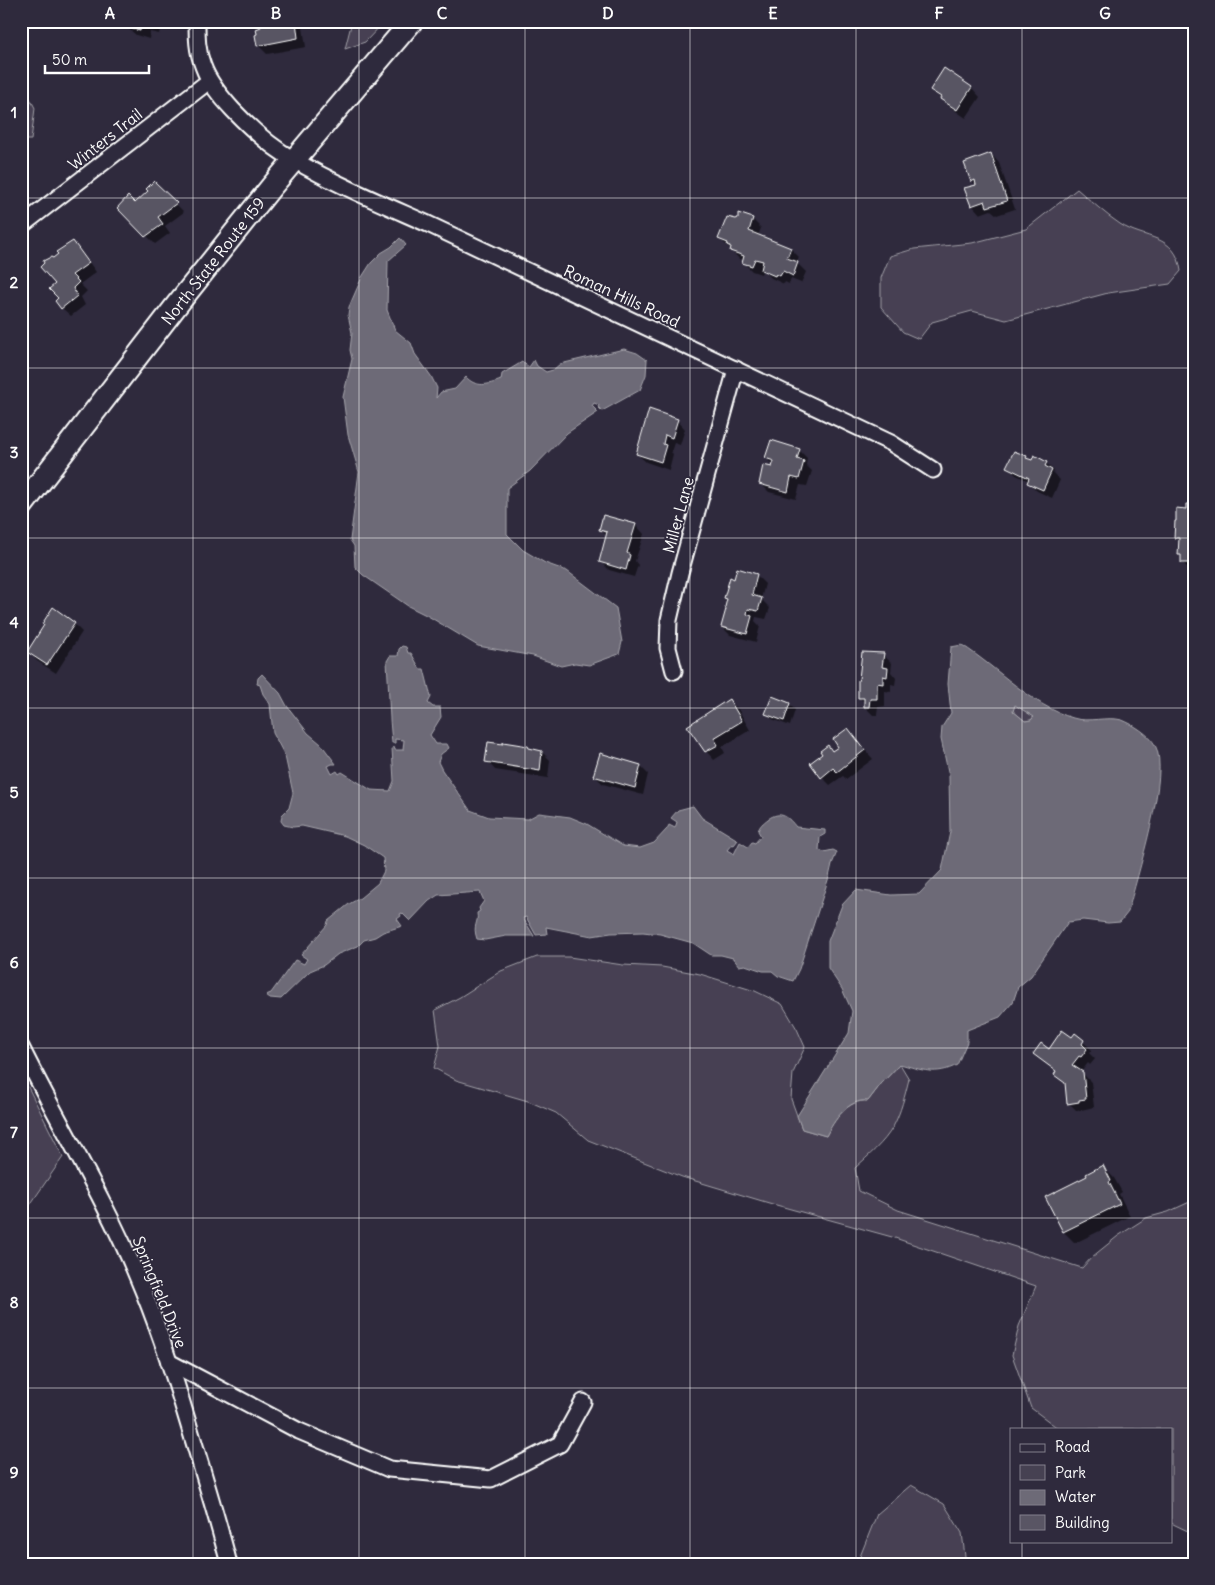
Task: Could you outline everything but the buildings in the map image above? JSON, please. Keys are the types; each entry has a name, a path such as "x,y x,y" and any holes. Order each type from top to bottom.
{"main road":[{"name":"North State Route 159","path":"21,507 176,306 294,160 412,21"}],"street":[{"name":"Roman Hills Road","path":"197,21 198,47 202,66 209,81 245,123 271,145 294,160 355,192 891,443 933,470"},
{"name":"Winters Trail","path":"21,226 209,81"},
{"name":"Miller Lane","path":"674,670 668,648 669,620 682,564 736,369"},
{"name":"Springfield Drive","path":"21,1047 105,1205 137,1276 169,1362 218,1518 230,1564"},
{"path":"169,1362 299,1431 389,1469 491,1479 560,1444 583,1402"}],"green space":[{"path":"352,21 385,21 365,42 345,49"},
{"path":"21,81 35,108 31,140 21,140"},
{"path":"1077,189 1120,224 1158,239 1173,250 1181,271 1170,284 1108,293 1006,320 972,311 932,322 919,339 903,332 881,307 881,278 890,256 914,249 972,243 1026,229"},
{"path":"1015,704 1034,716 1031,720 1025,721 1013,711"},
{"path":"537,957 569,957 623,965 662,967 700,974 755,991 782,1004 805,1047 793,1073 791,1099 802,1129 826,1136 842,1112 854,1103 868,1101 900,1064 909,1079 896,1121 880,1144 855,1168 859,1191 898,1210 1082,1268 1092,1257 1118,1236 1146,1218 1168,1212 1194,1200 1194,1534 1172,1523 1172,1428 1058,1428 1031,1408 1012,1355 1019,1326 1036,1286 892,1237 682,1177 588,1140 556,1113 528,1101 456,1080 434,1068 440,1046 435,1010 460,997 501,971"},
{"path":"21,1073 63,1157 21,1218"},
{"path":"911,1485 944,1504 962,1533 966,1564 857,1564 877,1514"}],"water":[{"path":"400,238 406,245 388,261 387,310 395,330 411,343 415,354 431,376 437,388 436,398 441,392 455,389 466,377 478,384 501,380 502,374 522,362 529,367 534,360 537,366 546,372 553,370 560,364 624,349 637,353 647,360 646,375 640,390 602,411 598,407 599,405 594,403 592,406 598,412 567,433 530,471 507,488 507,534 523,550 545,563 567,571 616,608 622,642 619,654 589,665 575,663 561,666 533,656 478,646 408,606 363,575 355,567 354,546 350,540 359,472 348,435 343,397 352,359 349,307 362,277 371,263"},
{"path":"962,645 1029,696 1058,712 1079,719 1122,720 1136,727 1149,737 1155,745 1159,759 1159,778 1156,801 1144,852 1128,912 1120,922 1108,923 1083,920 1068,922 1031,976 1018,987 1013,1002 1000,1017 967,1030 967,1042 957,1065 942,1070 929,1071 900,1064 868,1101 854,1103 842,1112 826,1136 802,1129 797,1116 849,1033 852,1011 842,989 828,968 828,941 842,905 856,890 891,895 919,894 942,870 950,832 949,776 941,739 942,727 951,713 948,684 951,647","holes":["1015,705 1034,717 1031,720 1025,721 1013,711"]},
{"path":"402,646 406,647 408,653 411,653 420,669 424,669 431,697 428,703 433,707 440,707 441,717 430,735 436,744 447,744 449,748 441,754 438,762 470,810 489,817 528,819 539,813 570,817 587,824 623,846 640,848 654,843 669,825 675,828 677,822 671,818 678,810 693,806 702,818 738,840 727,850 734,854 740,842 748,847 752,842 755,843 761,836 758,831 761,826 773,816 784,816 796,827 825,830 825,834 820,837 819,850 824,852 833,850 837,852 799,969 793,981 778,976 772,971 763,971 745,965 739,966 733,958 711,955 693,943 660,934 643,932 611,933 592,936 546,927 547,934 536,935 526,917 523,918 534,936 477,939 475,927 477,913 480,911 479,908 484,901 480,892 438,895 429,901 410,921 402,913 400,914 401,916 397,919 402,926 364,940 358,946 338,954 324,965 310,971 281,999 270,998 266,995 271,993 295,960 304,964 307,959 301,955 327,925 328,921 378,883 384,871 383,858 364,845 345,836 302,826 284,825 281,821 282,815 289,808 293,793 285,756 273,733 270,704 263,694 260,685 257,684 258,678 262,674 280,693 287,706 308,733 321,744 336,764 328,766 332,774 337,771 339,774 342,772 371,790 390,791 394,781 392,748 403,750 404,740 395,739 395,743 392,743 387,661 390,656 398,656 399,649"}]}
